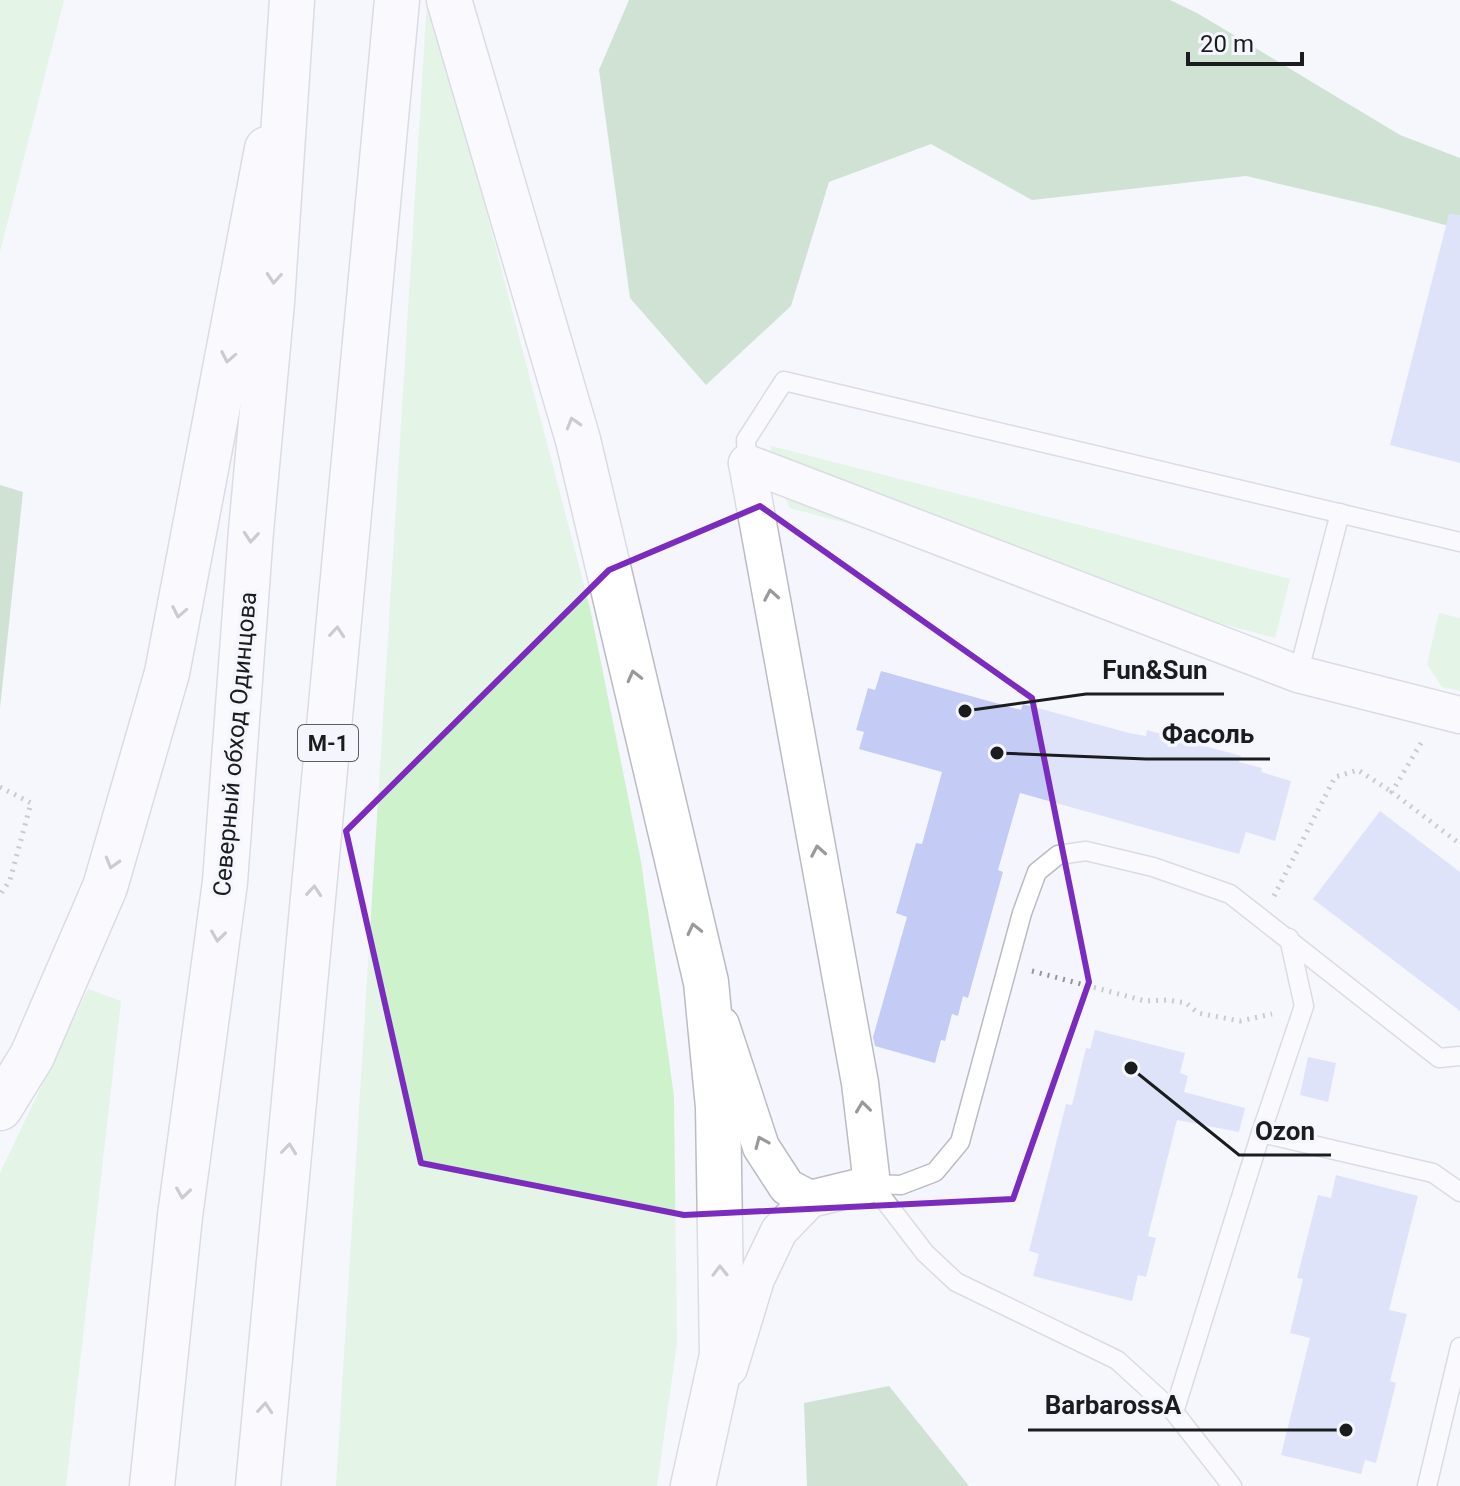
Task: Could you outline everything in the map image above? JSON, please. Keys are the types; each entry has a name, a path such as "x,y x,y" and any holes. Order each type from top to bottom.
{"main road":[{"name":"М-1","path":"258,1486 397,0"},
{"path":"449,0 578,440 706,982 718,1107 722,1355 694,1486"},
{"path":"0,1108 32,1056 105,887 167,673 291,16"},
{"name":"Северный обход Одинцова","path":"152,1486 180,1216 225,882 251,531 272,302 291,16"}],"street":[{"path":"747,463 1298,674 1450,713"},
{"path":"694,1486 756,1279 779,1231 810,1199 872,1184 860,1083 747,463"},
{"path":"706,982 761,1147 787,1187 810,1199"}],"lane":[{"path":"747,463 746,440 784,381 1460,542"},
{"path":"1298,674 1340,513"},
{"path":"872,1184 901,1185 935,1172 960,1142 1022,913 1037,872 1058,855 1086,851 1196,880 1230,894 1439,1058 1460,1056"},
{"path":"1174,1412 1304,1006 1289,938"},
{"path":"1261,1133 1433,1173 1460,1192"},
{"path":"872,1184 925,1253 956,1282 1117,1360 1174,1412 1232,1486"},
{"path":"1427,1486 1459,1351"}],"path":[{"path":"1392,792 1450,713"},
{"path":"1262,918 1335,777 1358,770 1460,844"},
{"path":"0,787 31,803 10,880 0,895"},
{"path":"1008,964 1145,1001 1186,1003 1198,1013 1240,1021 1304,1006"}],"highlighted area":[{"path":"760,506 1032,698 1089,982 1013,1199 684,1215 421,1163 346,831 609,570"}],"green space":[{"path":"0,0 64,0 0,252"},
{"path":"427,0 431,0 590,608 641,861 674,1096 677,1343 657,1486 336,1486"},
{"path":"629,0 1170,0 1197,13 1400,135 1460,158 1460,229 1246,176 1032,200 931,144 829,182 791,306 706,385 630,298 599,70"},
{"path":"771,446 1290,579 1275,638 790,508 771,468"},
{"path":"0,485 23,492 0,708"},
{"path":"1439,613 1460,618 1460,691 1442,687 1427,664"},
{"path":"88,989 121,1001 66,1486 0,1486 0,1173"},
{"path":"889,1386 969,1486 807,1486 804,1403"}],"building":[{"path":"1449,214 1460,215 1460,463 1390,445"},
{"path":"881,671 1021,710 1023,704 1129,733 1146,736 1147,730 1241,756 1239,762 1291,781 1275,841 1246,832 1239,854 1020,793 998,870 1003,872 968,998 963,996 958,1016 952,1014 935,1063 875,1046 873,1037 907,917 896,913 916,843 922,844 942,772 859,749 864,732 856,730 868,688 875,690"},
{"path":"1380,811 1460,872 1460,1011 1313,899"},
{"path":"1095,1030 1185,1053 1180,1073 1188,1076 1184,1092 1245,1108 1239,1132 1177,1120 1148,1236 1156,1238 1146,1277 1138,1275 1132,1301 1033,1276 1039,1254 1029,1251 1066,1104 1072,1105 1086,1048 1090,1049"},
{"path":"1308,1057 1336,1063 1328,1102 1300,1095"},
{"path":"1336,1175 1418,1196 1389,1310 1407,1314 1390,1381 1396,1383 1376,1463 1365,1460 1361,1474 1281,1455 1310,1338 1290,1333 1303,1279 1297,1278 1318,1195 1331,1198"}],"place":[{"name":"Fun&Sun","path":"965,711"},
{"name":"Фасоль","path":"997,753"},
{"name":"Ozon","path":"1131,1068"},
{"name":"BarbarossA","path":"1346,1430"}]}
